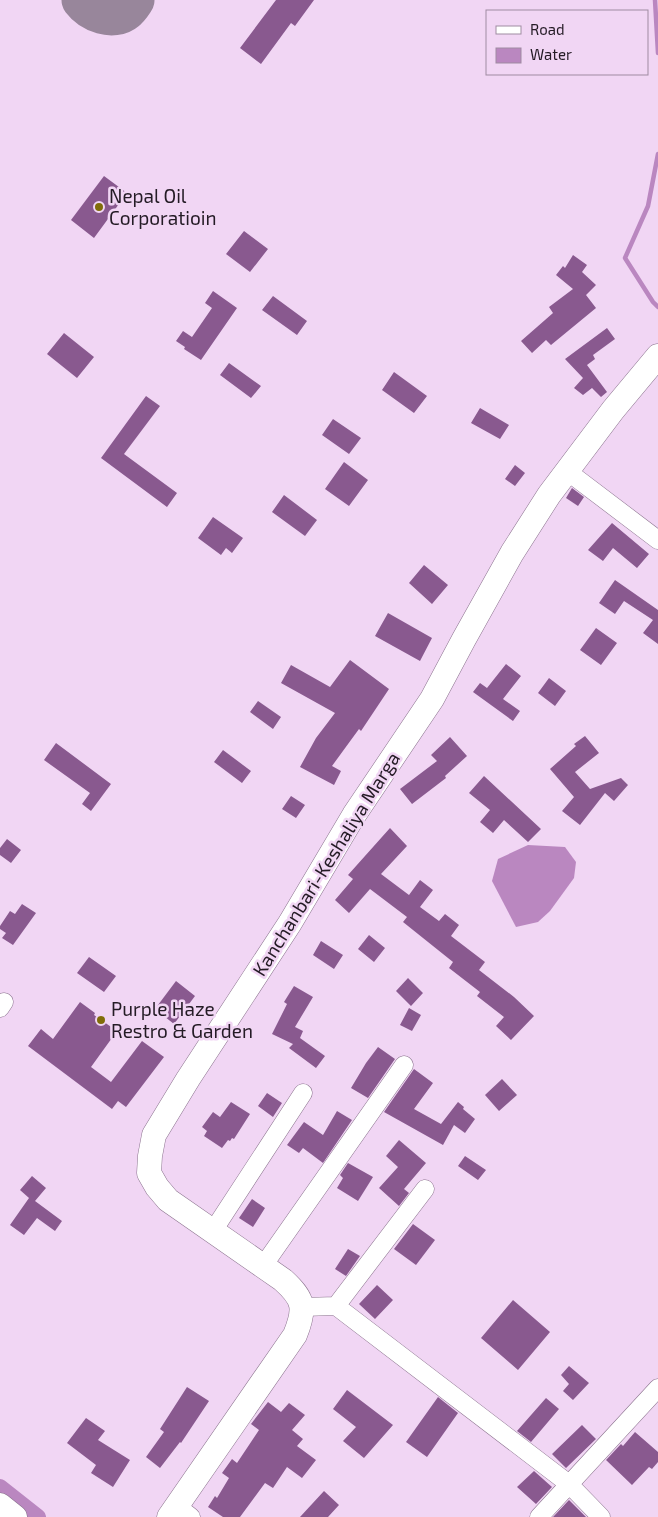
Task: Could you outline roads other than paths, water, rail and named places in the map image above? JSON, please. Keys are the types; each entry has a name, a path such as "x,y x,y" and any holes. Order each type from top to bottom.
{"street":[{"name":"Kanchanbari-Keshaliya Marga","path":"302,1307 296,1292 283,1280 168,1200 157,1188 149,1173 154,1135 188,1079 290,923 354,815 432,699 512,553 549,495 613,410 658,356"},
{"path":"567,471 658,540"},
{"path":"263,1266 404,1065"},
{"path":"213,1231 303,1093"},
{"path":"336,1306 425,1189"},
{"path":"179,1513 295,1335 301,1319 302,1307 336,1306 569,1484 601,1517"},
{"path":"539,1517 658,1388"},
{"path":"0,1505 15,1517"}],"water":[{"path":"528,845 565,847 576,862 574,878 550,911 538,922 516,927 492,881 498,859"}],"waterway":[{"path":"655,0 658,53"},
{"path":"658,154 648,206 625,258 658,307"},
{"path":"0,1487 38,1517"}],"place":[{"name":"Nepal Oil Corporatioin","path":"99,207"},
{"name":"Purple Haze Restro & Garden","path":"101,1020"}]}
